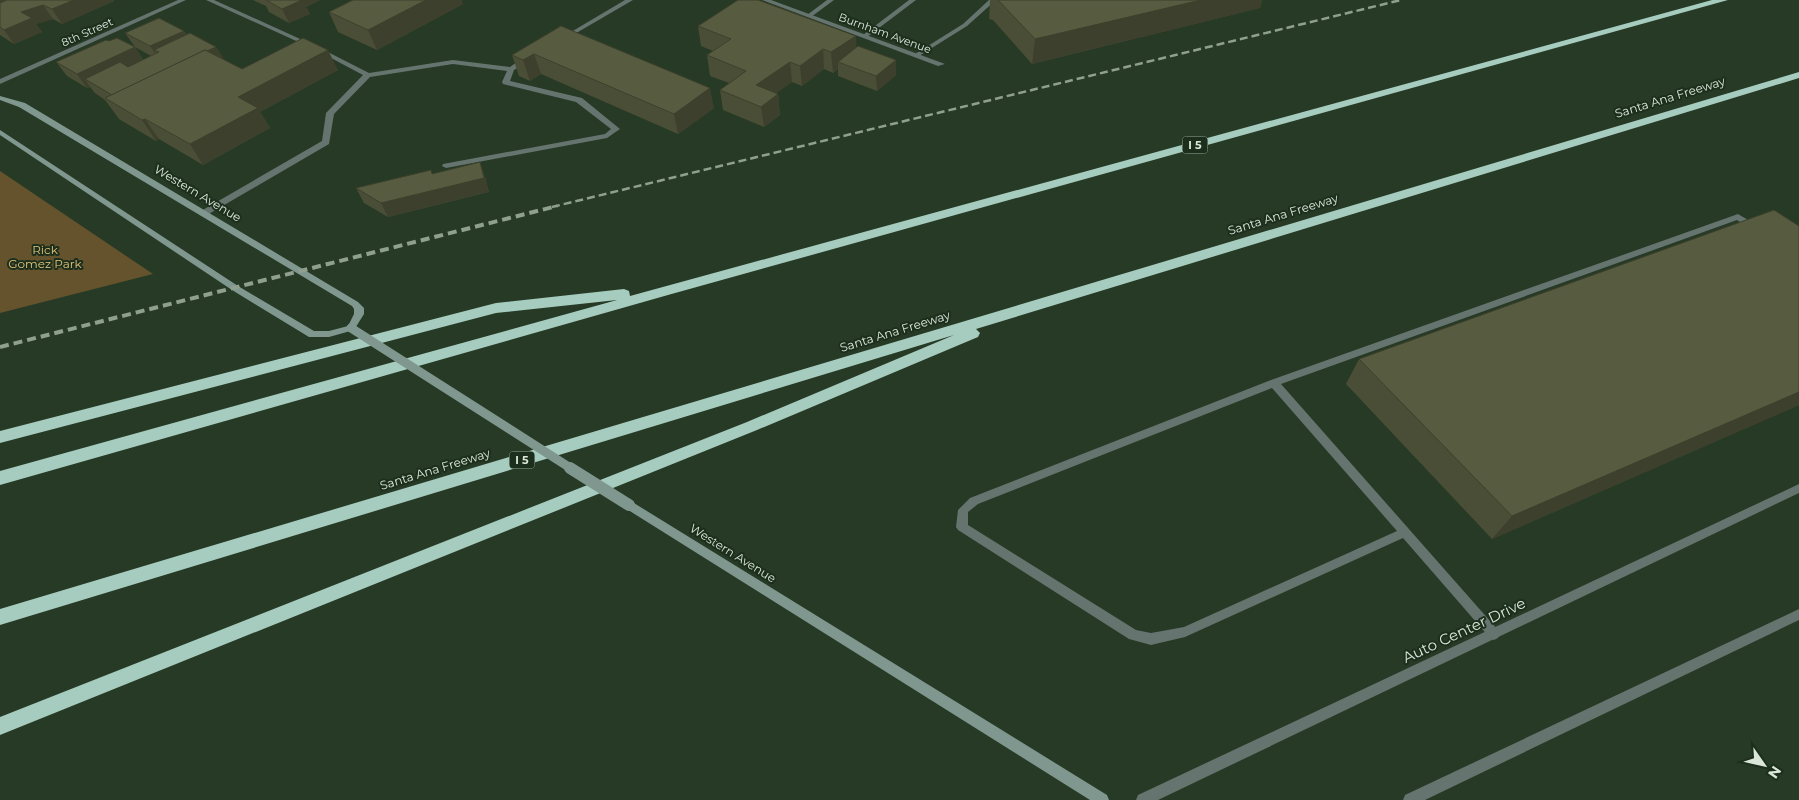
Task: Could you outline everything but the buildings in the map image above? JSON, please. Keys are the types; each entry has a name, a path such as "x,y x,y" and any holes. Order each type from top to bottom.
{"highway":[{"name":"I 5","path":"0,478 668,290 1723,0"},
{"name":"Santa Ana Freeway","path":"0,617 1799,75"},
{"path":"0,438 496,308 668,290"},
{"path":"0,726 743,430 1043,303"}],"main road":[{"name":"Western Avenue","path":"0,98 22,105 354,304 359,308 359,314 351,328 1102,800"},
{"path":"0,132 236,288 312,335 329,334 351,328"}],"street":[{"name":"8th Street","path":"0,82 183,0"},
{"path":"209,0 318,49 368,75 453,62 511,69 536,54"},
{"path":"553,44 630,0"},
{"name":"Burnham Avenue","path":"765,0 941,64"},
{"path":"809,16 831,0"},
{"path":"865,36 913,0"},
{"path":"917,55 965,25 993,0"},
{"path":"446,166 607,136 616,130 578,100 506,82 511,69"},
{"path":"204,213 326,142 330,113 368,75"},
{"path":"1405,532 1185,632 1151,640 1133,635 962,527 963,510 974,501 1274,383 1738,217 1761,232"},
{"path":"1274,383 1494,634"},
{"name":"Auto Center Drive","path":"1143,800 1799,488"},
{"path":"1410,800 1799,614"}],"green space":[{"name":"Rick Gomez Park","path":"0,171 153,274 0,313"}],"railway":[{"path":"552,207 1401,0"},
{"path":"0,347 557,206"}]}
